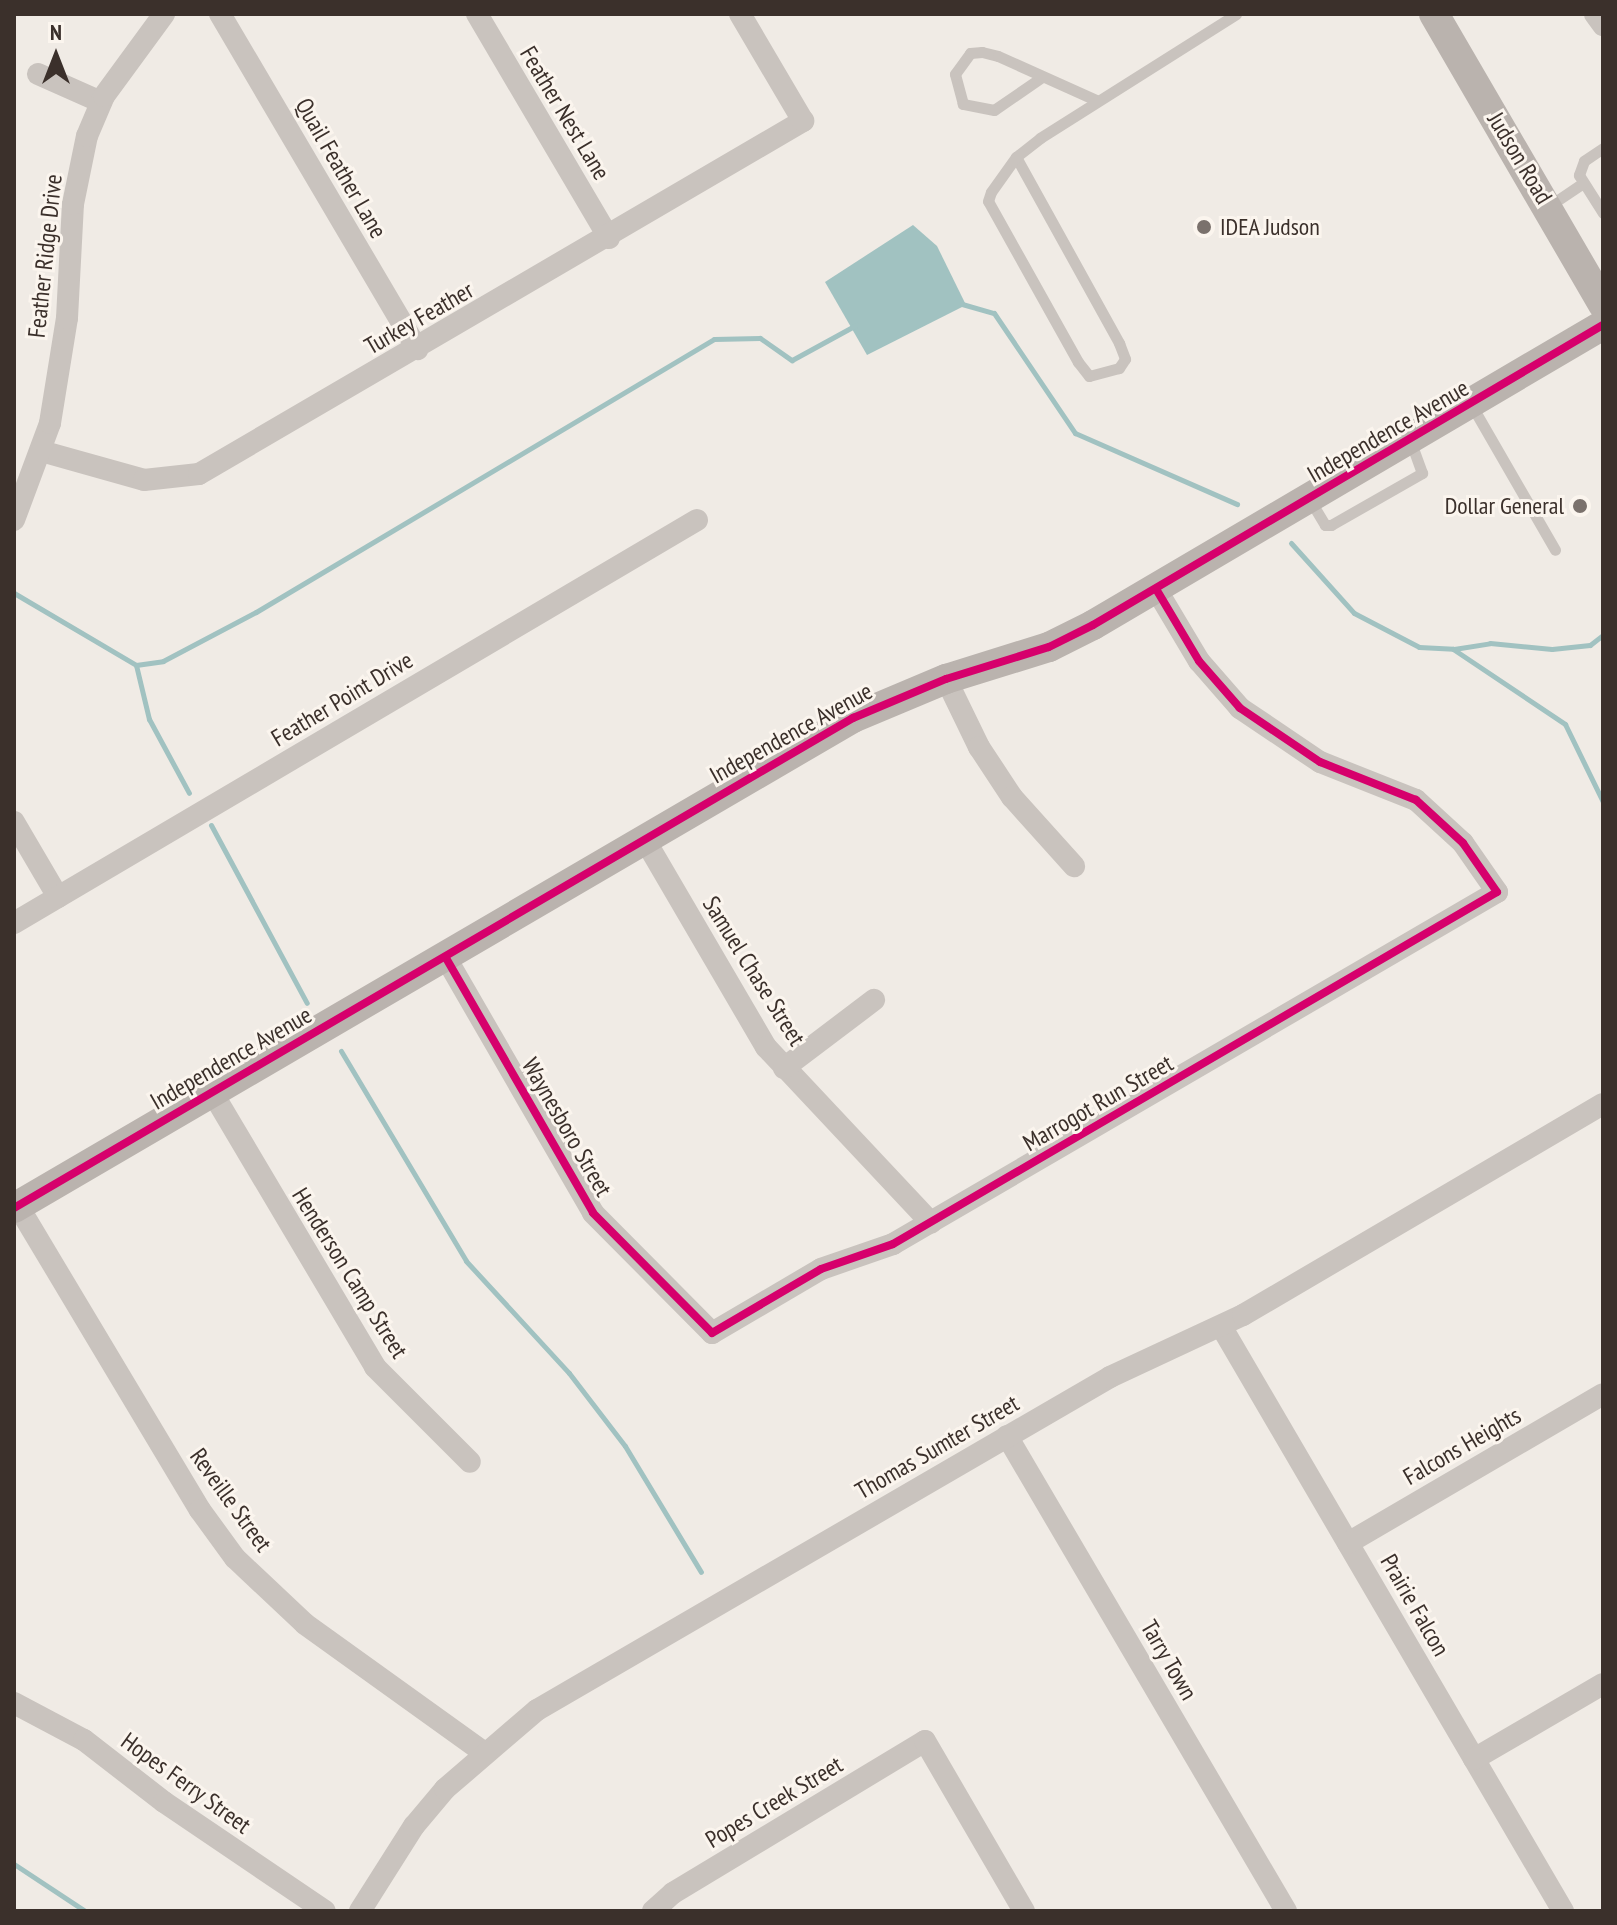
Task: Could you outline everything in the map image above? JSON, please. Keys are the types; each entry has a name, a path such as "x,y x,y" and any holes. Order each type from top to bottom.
{"street":[{"name":"Feather Ridge Drive","path":"14,520 41,451 67,318 78,170 101,102 133,50 164,14"},
{"name":"Quail Feather Lane","path":"220,14 417,349"},
{"name":"Feather Nest Lane","path":"477,14 609,238"},
{"name":"Turkey Feather","path":"41,451 144,480 199,474 609,238 803,121 740,14"},
{"name":"Judson Road","path":"1434,14 1603,304"},
{"path":"1595,14 1603,25"},
{"path":"38,74 101,102"},
{"name":"Independence Avenue","path":"16,1207 853,718 946,679 1049,647 1411,442 1603,325"},
{"name":"Feather Point Drive","path":"14,923 697,520"},
{"name":"Marrogot Run Street","path":"712,1333 821,1269 866,1256 931,1223 1497,892 1449,827 1416,800 1320,762 1240,708 1199,661 1156,589"},
{"path":"946,679 979,747 1012,797 1074,866"},
{"path":"14,822 58,897"},
{"name":"Samuel Chase Street","path":"645,840 766,1047 931,1223"},
{"name":"Waynesboro Street","path":"446,958 593,1213 712,1333"},
{"path":"784,1068 874,1000"},
{"name":"Henderson Camp Street","path":"212,1092 375,1367 470,1462"},
{"name":"Thomas Sumter Street","path":"360,1911 414,1826 483,1752 537,1710 1007,1436 1136,1364 1221,1326 1603,1104"},
{"name":"Reveille Street","path":"16,1207 200,1510 235,1558 305,1624 483,1752"},
{"name":"Prairie Falcon","path":"1221,1326 1563,1911"},
{"name":"Falcons Heights","path":"1348,1543 1603,1394"},
{"name":"Tarry Town","path":"1007,1436 1286,1911"},
{"path":"1474,1759 1603,1684"},
{"name":"Hopes Ferry Street","path":"14,1703 49,1717 84,1740 164,1802 325,1911"},
{"name":"Popes Creek Street","path":"653,1911 673,1893 925,1741 1024,1911"}],"lane":[{"path":"1016,157 1119,343 1125,359 1119,368 1097,377 1084,369 988,201 1016,157 1096,100 1236,14"},
{"path":"1042,77 994,110 963,104 955,74 970,53 982,52 1042,77 1096,100"},
{"path":"1603,148 1584,161 1582,184 1603,213"},
{"path":"1548,206 1582,184"},
{"path":"1472,406 1555,550"}],"water":[{"path":"913,225 937,246 966,305 867,355 825,282"}],"waterway":[{"path":"962,304 994,313 1075,433 1237,504"},
{"path":"14,593 136,665 163,661 256,612 714,339 760,338 792,360 856,325"},
{"path":"1291,543 1354,613 1419,647 1453,649 1565,724 1603,802"},
{"path":"1454,649 1490,643 1552,649 1590,645 1603,635"},
{"path":"136,665 149,719 189,793"},
{"path":"211,825 307,1003"},
{"path":"341,1051 466,1261 569,1373 625,1446 701,1572"},
{"path":"14,1864 85,1911"}],"cycle path":[{"path":"14,1208 853,718 946,679 1049,647 1093,625 1603,325"},
{"path":"446,958 593,1213 712,1333 821,1269 893,1244 1497,892 1463,843 1416,800 1320,762 1240,708 1199,661 1156,589"}],"place":[{"name":"IDEA Judson","path":"1204,227"},
{"name":"Dollar General","path":"1580,506"}]}
